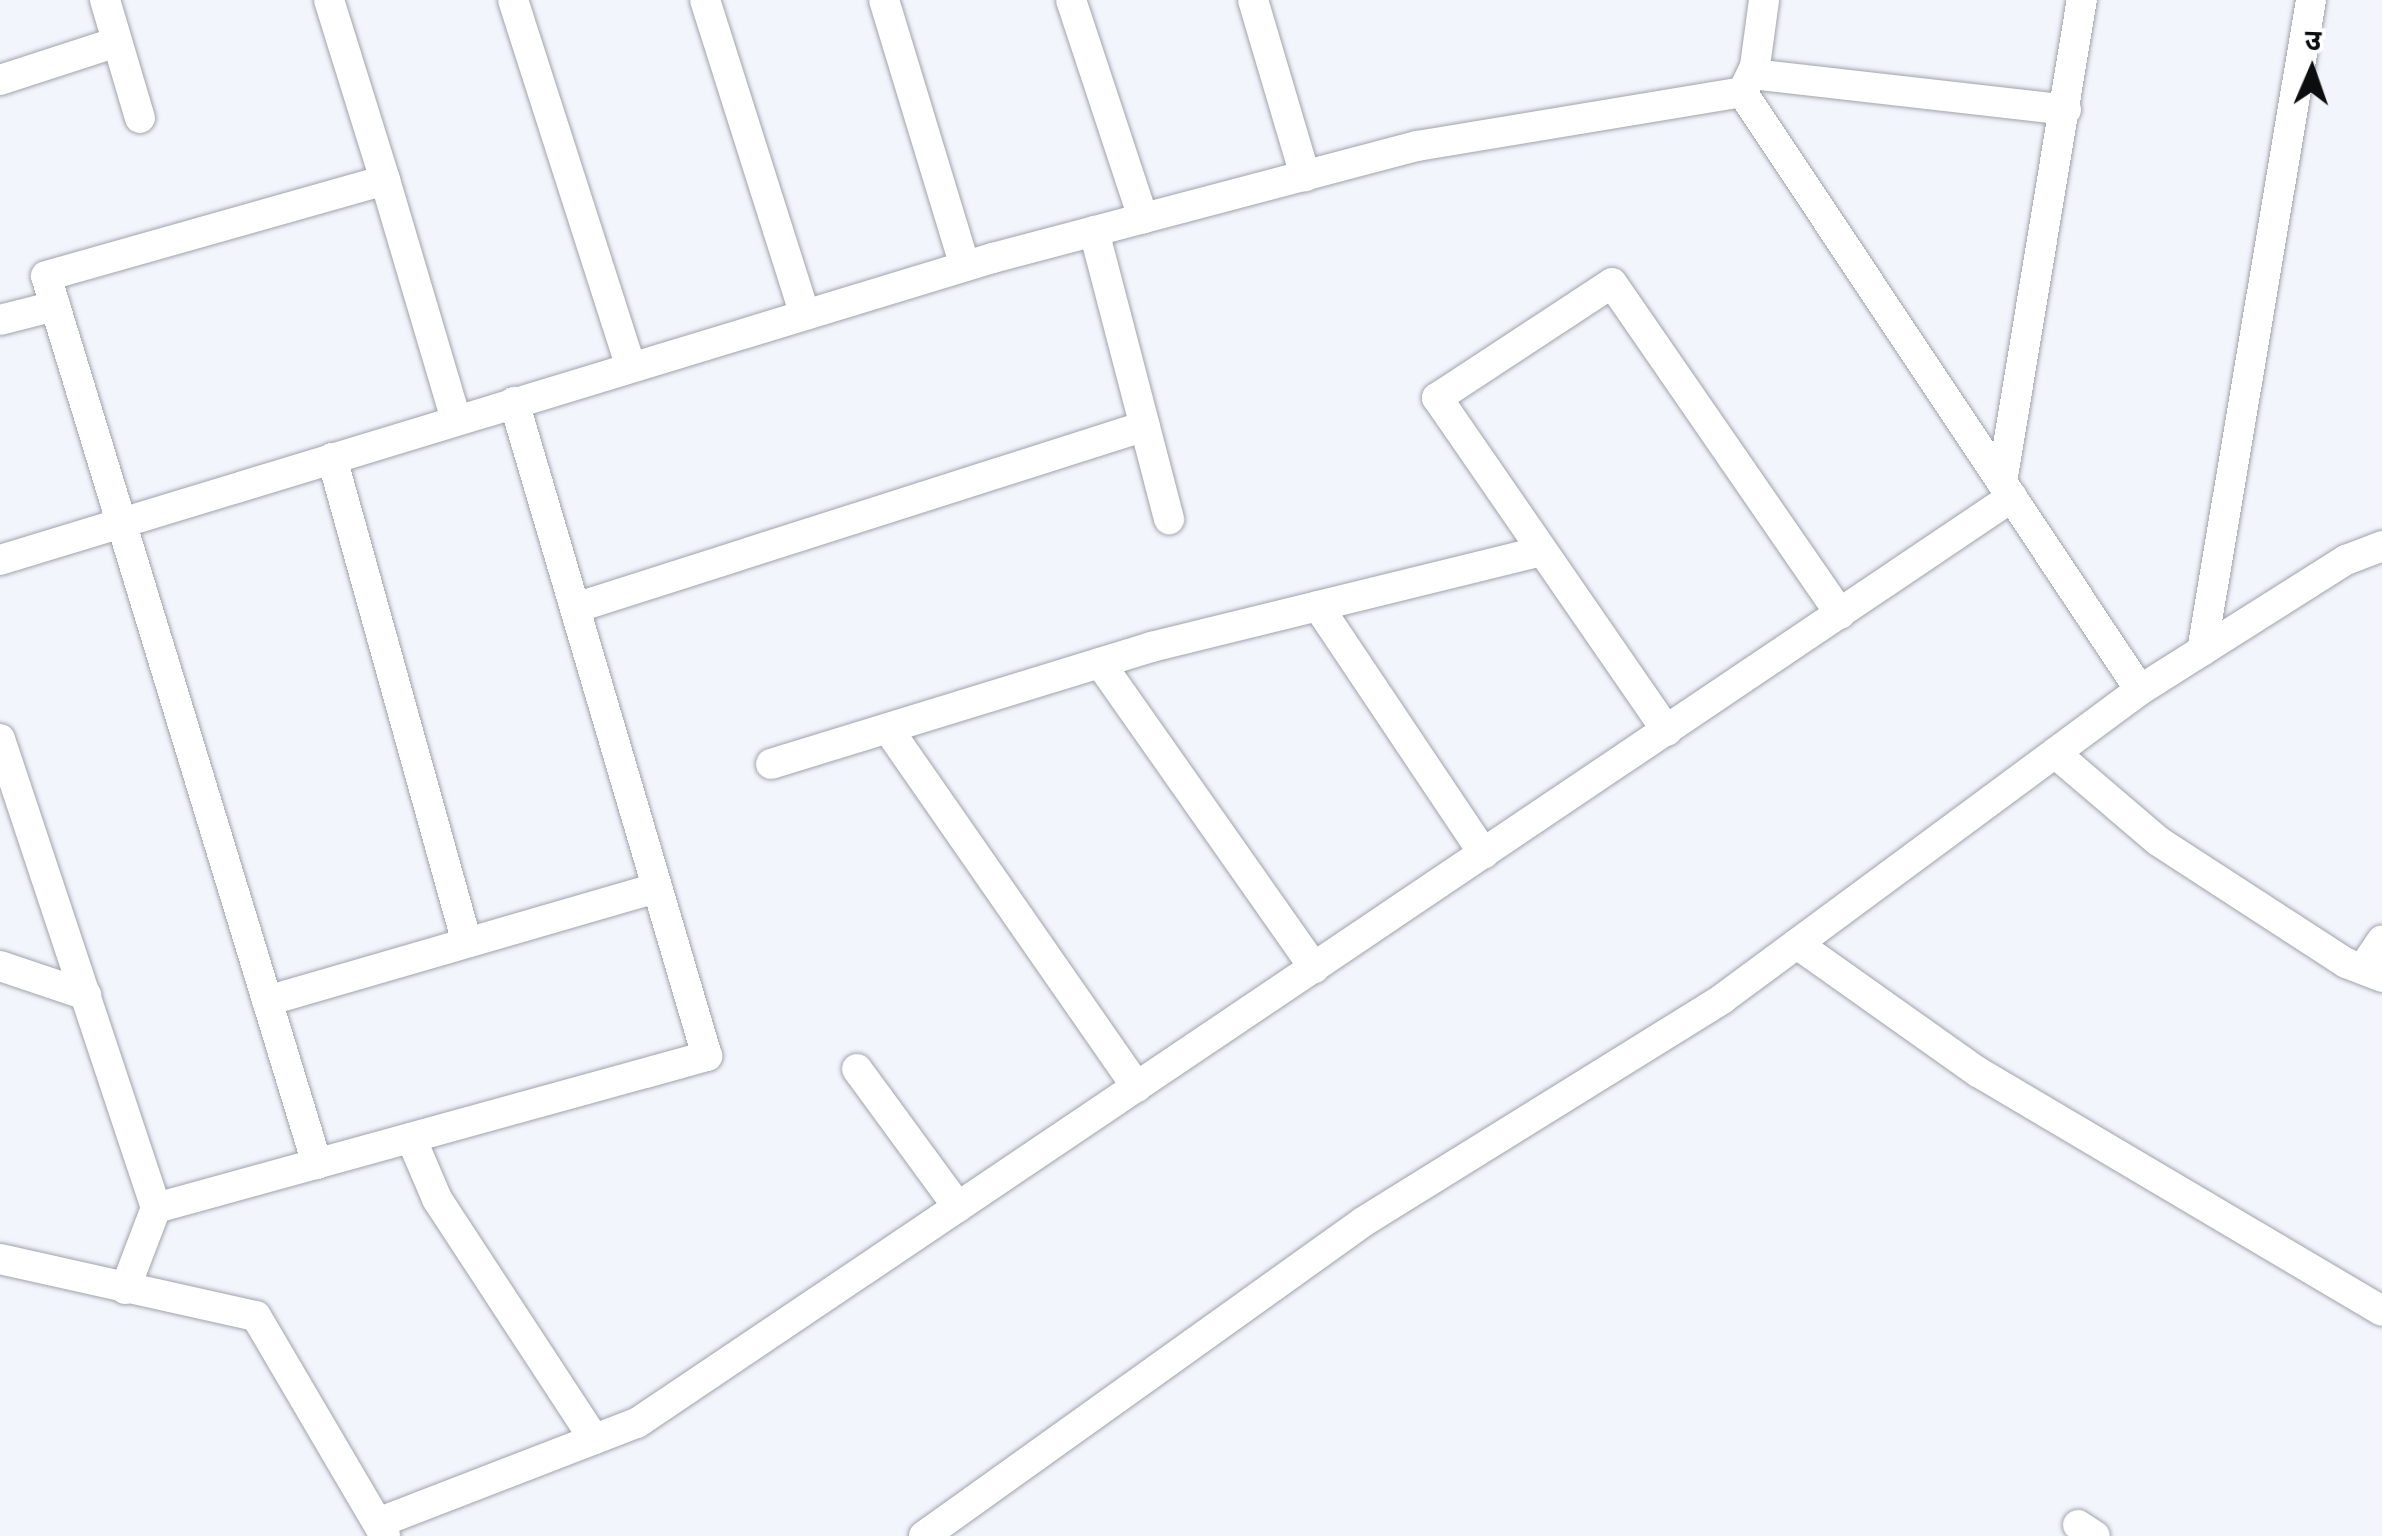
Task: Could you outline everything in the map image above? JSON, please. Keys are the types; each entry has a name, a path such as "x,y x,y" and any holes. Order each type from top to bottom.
{"street":[{"path":"105,0 140,118"},
{"path":"329,0 456,419"},
{"path":"513,0 631,367"},
{"path":"705,0 805,314"},
{"path":"884,0 966,266"},
{"path":"1071,0 1143,218"},
{"path":"1253,0 1304,176"},
{"path":"1764,0 1747,83 2140,690"},
{"path":"0,1258 256,1316 382,1529 637,1423 1667,732 1840,614 2007,490 2082,0"},
{"path":"2202,650 2311,0"},
{"path":"0,80 117,42"},
{"path":"0,560 966,266 1417,146 1747,83 2066,110"},
{"path":"317,1164 46,276 384,180"},
{"path":"1094,232 1168,519"},
{"path":"1667,732 1538,552 1436,398 1612,283 1840,614"},
{"path":"0,320 55,306"},
{"path":"156,1208 707,1056 514,402"},
{"path":"575,608 1145,426"},
{"path":"332,458 467,943"},
{"path":"924,1536 1364,1222 1722,1000 2140,690 2346,560 2382,546"},
{"path":"772,764 1100,663 1538,552"},
{"path":"1318,606 1484,854"},
{"path":"1100,663 1314,968"},
{"path":"888,729 1137,1087"},
{"path":"2055,753 2158,841 2346,963 2373,972 2382,940"},
{"path":"3,756 156,1208 124,1289"},
{"path":"268,1001 657,888"},
{"path":"1797,944 1978,1072 2382,1311"},
{"path":"0,966 86,995"},
{"path":"857,1070 958,1207"},
{"path":"411,1138 437,1199 594,1440"}]}
